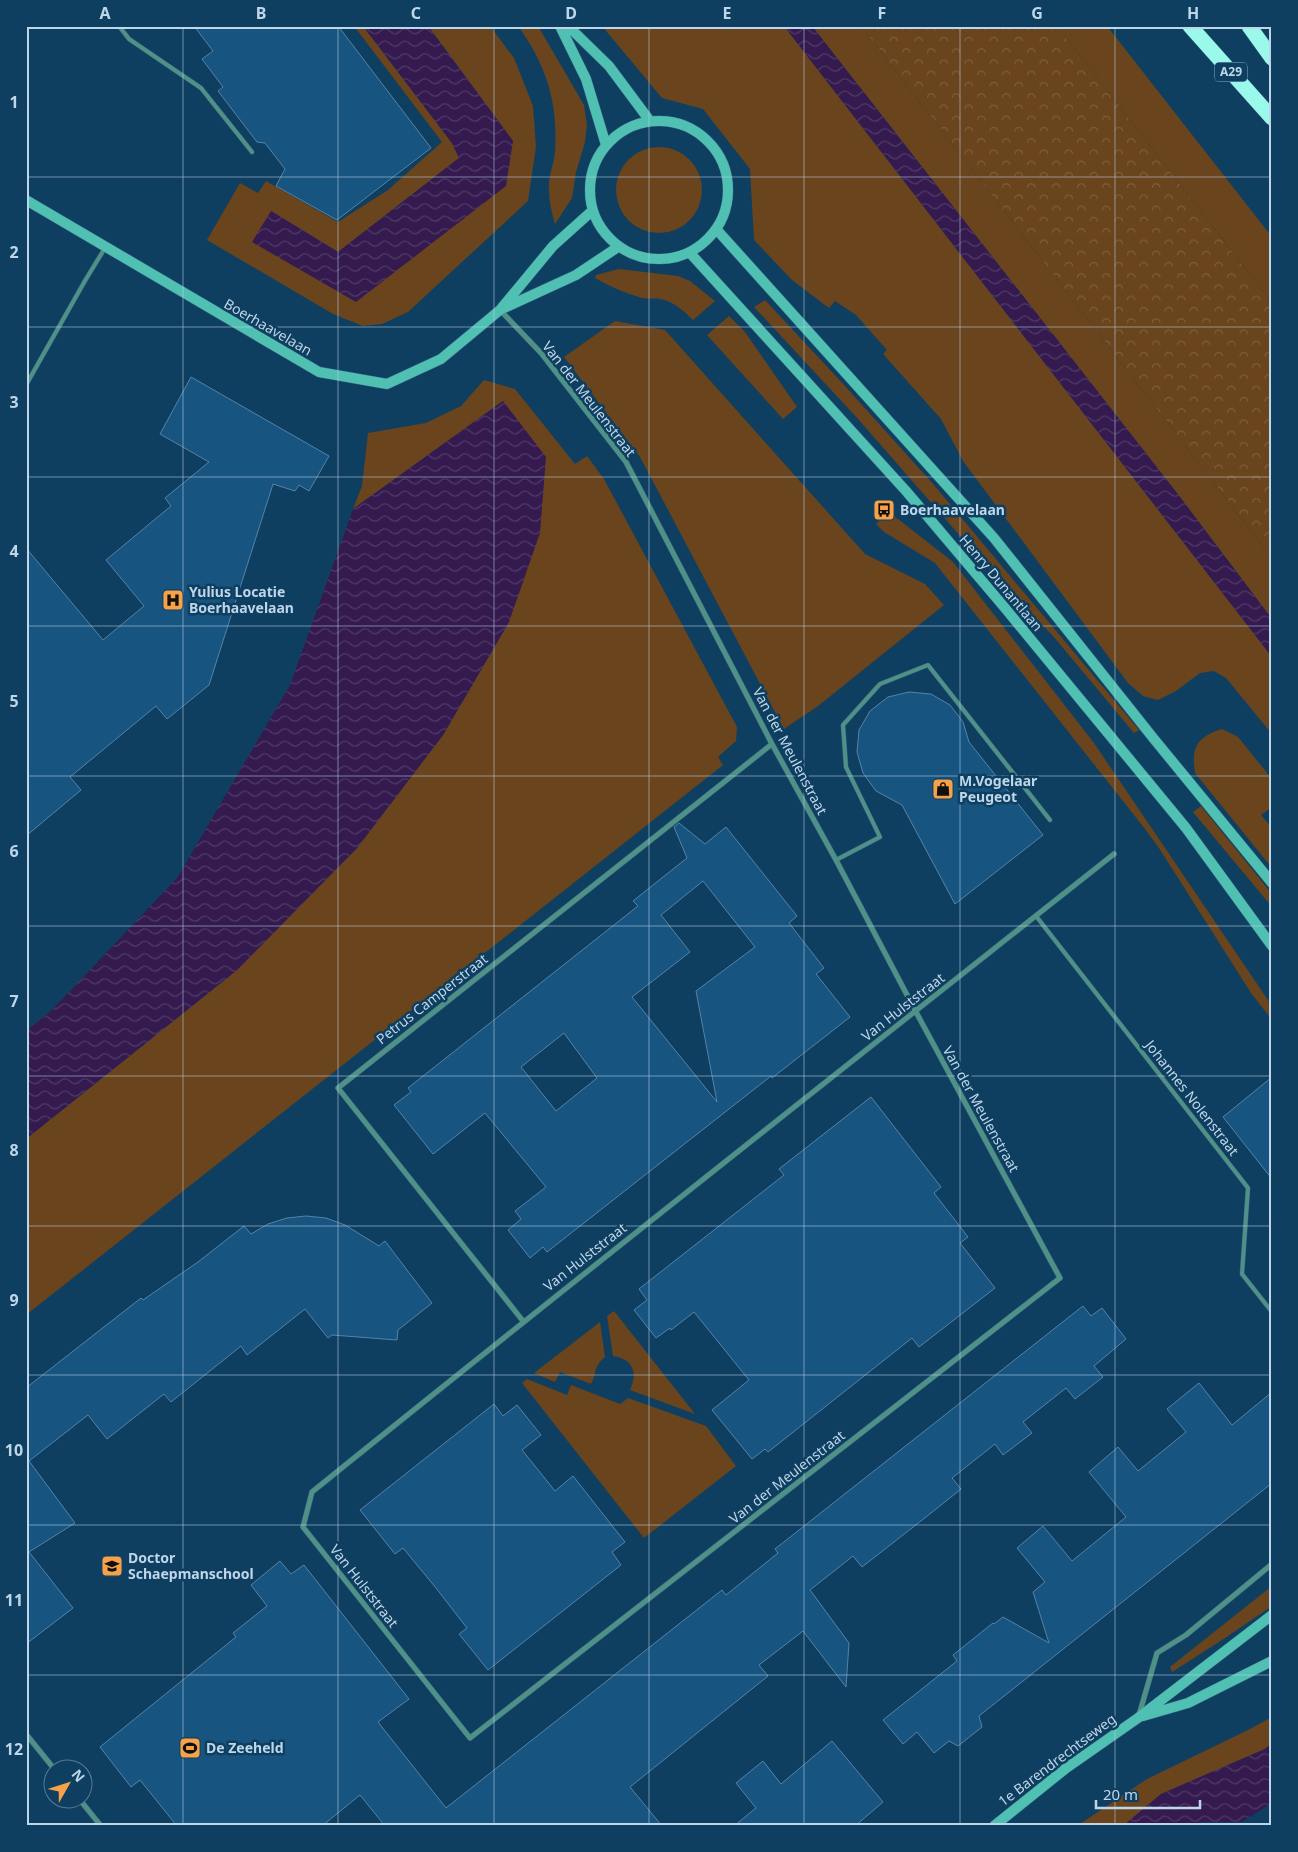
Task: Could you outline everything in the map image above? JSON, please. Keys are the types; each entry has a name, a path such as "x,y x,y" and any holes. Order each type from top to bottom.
{"highway":[{"name":"A29","path":"1190,26 1272,118"},
{"path":"1249,26 1272,58"}],"main road":[{"path":"560,26 586,79 606,145"},
{"path":"568,26 609,66 650,121"},
{"path":"650,121 673,122 694,130 712,145 724,164 729,186 726,209 717,230 706,243 690,253 672,259 654,260 635,256 618,247 602,231 592,211 589,188 594,165 606,145 618,133 633,125 650,121"},
{"name":"Boerhaavelaan","path":"26,200 319,372 387,384 442,360 500,310 553,246 592,211"},
{"name":"Henry Dunantlaan","path":"717,230 994,538 1154,739 1272,883"},
{"name":"Boerhaavelaan","path":"500,310 576,275 618,247"},
{"name":"Henry Dunantlaan","path":"690,253 906,491 1005,608 1186,828 1272,946"},
{"name":"1e Barendrechtseweg","path":"996,1825 1065,1769 1138,1718 1272,1615"},
{"name":"1e Barendrechtseweg","path":"1138,1718 1188,1704 1272,1661"}],"street":[{"name":"Van der Meulenstraat","path":"470,1738 1060,1278 772,744 626,462 540,353 500,310"},
{"name":"Petrus Camperstraat","path":"523,1321 338,1088 772,744"},
{"name":"Van Hulststraat","path":"470,1738 303,1527 312,1492 523,1321 1114,854"},
{"name":"1e Barendrechtseweg","path":"1138,1718 1157,1653 1186,1635 1272,1564"},
{"path":"26,1734 47,1760"},
{"path":"88,1810 101,1826"}],"lane":[{"path":"118,26 129,39 201,88 252,152"},
{"path":"26,385 105,248"},
{"path":"836,860 880,836 846,767 843,725 880,684 928,665 1050,820"},
{"name":"Johannes Nolenstraat","path":"1036,916 1248,1188 1242,1274 1272,1312"}],"green space":[{"path":"354,26 363,26 452,143 459,158 338,252 271,211 356,302 513,141 428,26 490,26 514,58 533,106 536,147 528,201 408,312 382,324 363,326 333,314 207,240 240,183 258,193 266,181 338,222 388,190 442,142"},
{"path":"518,26 538,26 584,105 587,125 585,142 576,172 572,198 555,224 550,204 549,188 555,152 555,117 543,71"},
{"path":"602,26 784,26 1272,657 1272,734 1226,678 1214,671 1200,673 1176,691 1158,700 1143,696 1128,683 963,461 941,419 883,354 887,350 856,315 835,301 829,308 792,280 754,240 750,169 703,109 662,98"},
{"path":"812,26 861,26 1272,558 1272,619 1180,497"},
{"path":"861,26 1057,26 1272,303 1272,558"},
{"path":"1057,26 1107,26 1272,237 1272,303"},
{"path":"651,147 667,147 676,150 690,159 699,173 702,190 699,207 690,221 676,230 667,233 651,233 635,226 623,214 616,198 616,182 623,166 635,154"},
{"path":"619,269 678,276 690,281 715,301 693,320 670,302 636,296 618,290 595,278 596,275"},
{"path":"765,300 934,485 1139,730 1134,733 1053,636 996,577 859,420 754,307"},
{"path":"729,316 745,332 797,407 783,419 707,335"},
{"path":"615,321 665,330 865,554 925,584 944,605 818,706 784,729 640,457 564,357"},
{"path":"484,380 515,389 575,464 587,456 604,479 737,727 736,741 718,757 723,765 26,1315 26,1139 237,970 357,848 443,735 509,622 503,401 353,509 362,486 368,433 426,423 461,406"},
{"path":"889,512 953,562 1094,743 1272,1006 1272,1020 1251,993 1145,829 935,563 884,532 876,524"},
{"path":"1222,729 1238,737 1272,779 1272,807 1261,815 1272,828 1272,868 1195,773 1194,756 1198,744 1213,732"},
{"path":"1201,806 1272,894 1272,907 1193,812"},
{"path":"614,1311 695,1414 630,1390 634,1378 632,1367 625,1360 613,1356 607,1316"},
{"path":"600,1322 605,1357 597,1367 591,1384 560,1372 555,1382 534,1373"},
{"path":"527,1379 567,1395 571,1385 620,1404 628,1398 706,1426 736,1466 644,1538 522,1383"},
{"path":"1272,1586 1272,1606 1172,1672 1170,1667"},
{"path":"1272,1717 1272,1743 1265,1749 1161,1794 1123,1826 1077,1826 1147,1779"}],"water":[{"path":"363,26 428,26 513,141 506,186 356,302 252,242 271,211 338,252 459,158 452,143"},
{"path":"784,26 812,26 1180,497 1272,619 1272,657"},
{"path":"503,401 546,457 540,533 509,622 443,735 357,848 237,970 26,1139 26,1031 52,1010 177,878 290,685 353,509"},
{"path":"1272,1743 1272,1803 1242,1822 1203,1822 1182,1826 1123,1826 1161,1794 1265,1749"}],"building":[{"path":"194,26 338,26 431,148 337,220 276,186 285,169 265,143 257,142 218,91 223,87 202,59 213,51"},
{"path":"191,377 329,456 309,491 299,485 295,491 273,484 209,685 167,719 156,706 70,777 81,790 26,836 26,548 103,640 144,606 106,560 171,506 165,498 209,462 160,434"},
{"path":"909,692 931,694 950,705 963,722 969,742 1043,835 955,904 902,805 876,791 863,773 857,752 859,730 870,711 888,697"},
{"path":"679,823 705,844 726,827 797,916 789,923 824,968 816,974 850,1017 772,1078 771,1076 547,1252 543,1247 530,1258 508,1230 521,1219 515,1211 546,1187 485,1113 433,1154 394,1105 411,1092 408,1088 638,906 633,901 687,858 674,827","holes":["703,881 755,947 696,991 717,1102 632,997 690,952 661,915","564,1033 597,1078 556,1111 521,1067"]},
{"path":"1272,1077 1272,1179 1223,1117"},
{"path":"871,1097 941,1187 934,1193 968,1237 960,1243 995,1288 919,1347 912,1338 768,1452 765,1449 752,1459 712,1410 749,1380 694,1312 671,1330 670,1328 656,1338 634,1310 647,1300 639,1289 784,1175 779,1169"},
{"path":"306,1216 326,1218 345,1225 379,1246 385,1241 432,1303 398,1330 397,1340 332,1335 328,1338 305,1309 247,1355 241,1346 171,1402 164,1394 107,1439 88,1415 29,1461 75,1523 29,1552 73,1608 26,1644 26,1388 141,1298 143,1300 198,1262 244,1226 251,1234 268,1224 287,1218"},
{"path":"1083,1306 1091,1316 1102,1308 1126,1339 1094,1366 1103,1377 1075,1399 1066,1388 1023,1422 1032,1433 1003,1455 995,1444 952,1478 961,1489 926,1517 862,1567 853,1556 810,1590 849,1643 846,1687 803,1631 759,1665 768,1676 630,1787 662,1826 385,1826 360,1795 322,1826 177,1826 140,1780 131,1787 100,1747 236,1637 233,1633 267,1606 251,1585 280,1561 291,1574 304,1565 409,1699 378,1722 446,1808 722,1590 726,1595 778,1553 775,1549"},
{"path":"1199,1383 1232,1425 1272,1392 1272,1483 979,1716 982,1727 958,1746 949,1741 934,1753 917,1732 903,1744 883,1720 957,1661 953,1655 993,1623 1003,1617 1049,1643 1033,1592 1045,1582 1017,1548 1043,1526 1072,1561 1126,1517 1089,1472 1118,1447 1138,1471 1186,1432 1167,1409"},
{"path":"494,1404 503,1416 517,1405 541,1435 522,1450 555,1491 573,1476 625,1542 612,1552 621,1565 488,1670 459,1634 467,1628 436,1588 403,1548 395,1554 360,1510"},
{"path":"832,1741 883,1802 855,1826 734,1826 756,1808 736,1783 763,1761 781,1784"}],"place":[{"name":"Boerhaavelaan","path":"884,510"},
{"name":"Yulius Locatie Boerhaavelaan","path":"173,600"},
{"name":"M.Vogelaar Peugeot","path":"943,789"},
{"name":"Doctor Schaepmanschool","path":"112,1566"},
{"name":"De Zeeheld","path":"190,1748"}]}
